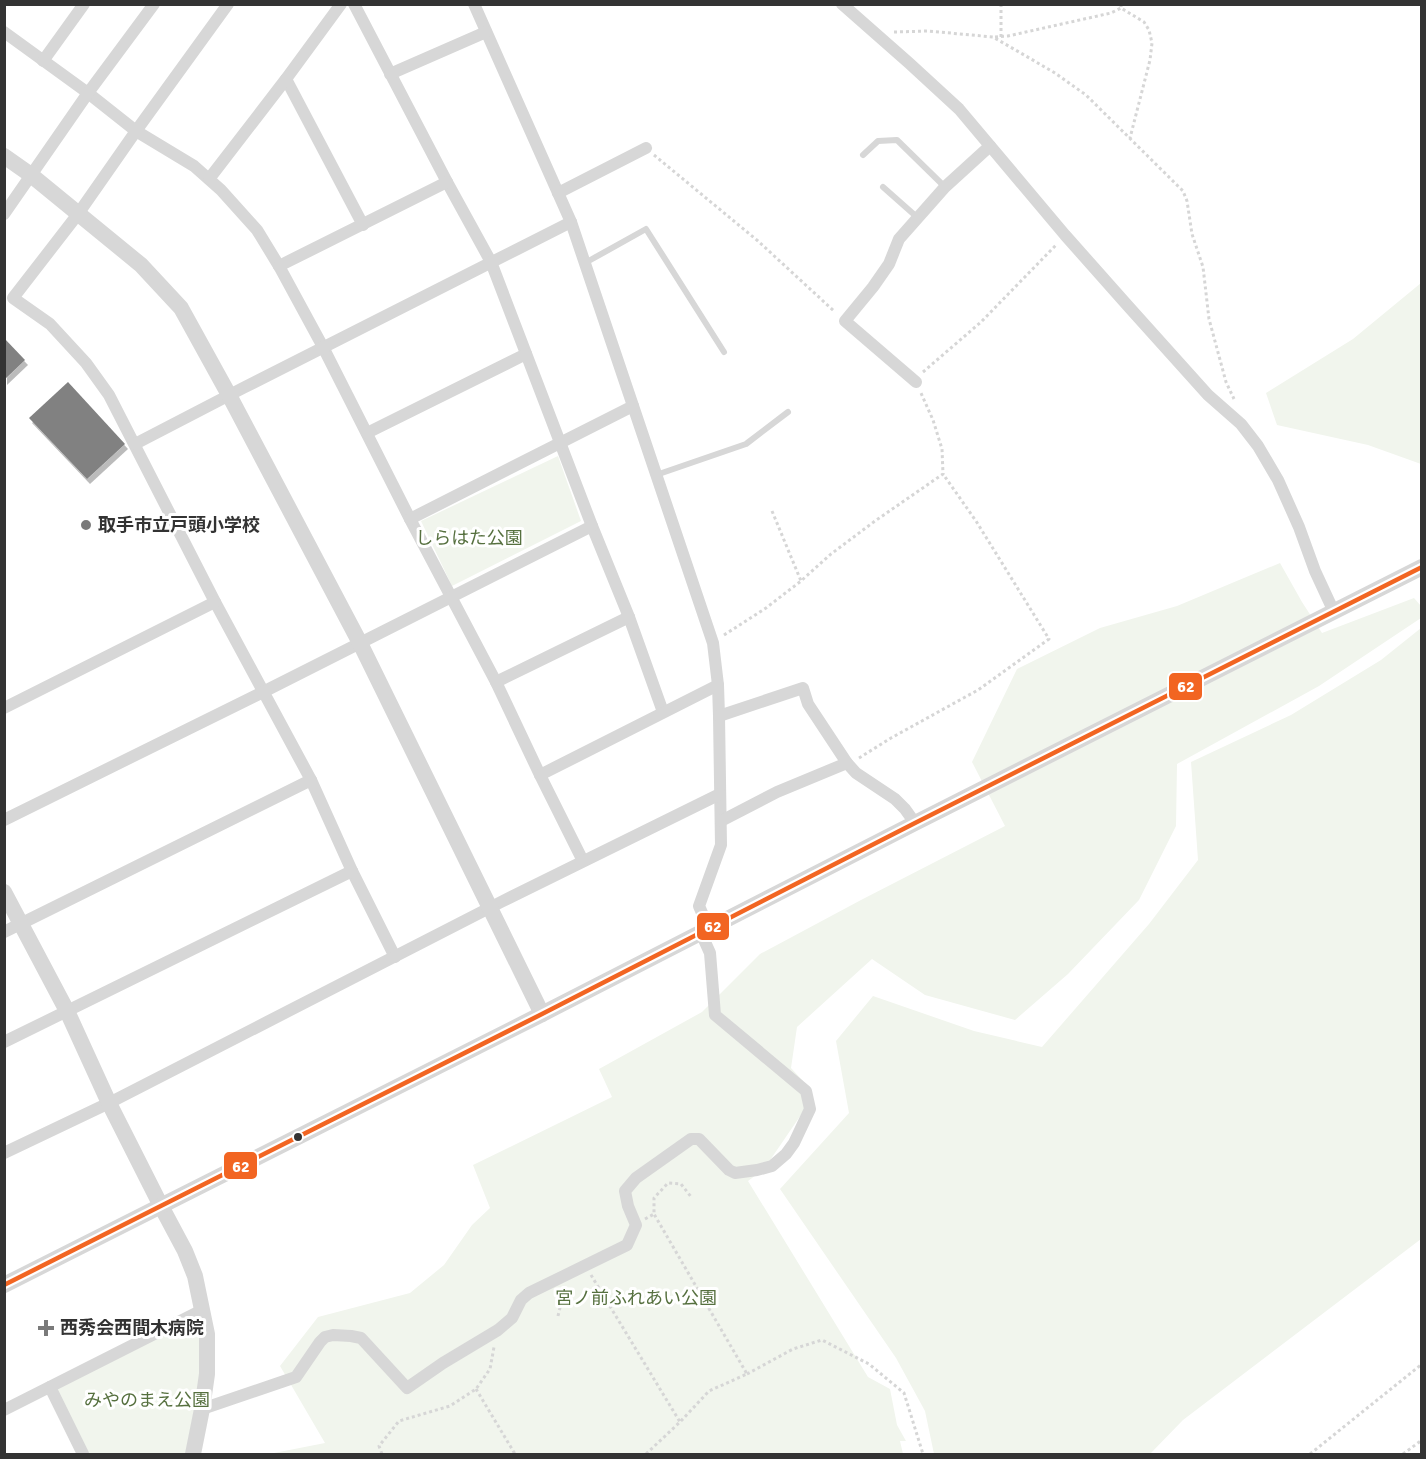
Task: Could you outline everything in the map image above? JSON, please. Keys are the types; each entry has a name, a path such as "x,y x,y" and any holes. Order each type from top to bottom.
{"street":[{"path":"43,61 84,4"},
{"path":"4,214 88,93 154,4"},
{"path":"228,4 78,214 13,298 50,324 86,363 109,395 311,780 352,871 395,957"},
{"path":"209,179 341,4"},
{"path":"354,4 491,262 629,617 663,712"},
{"path":"202,1409 296,1377 320,1342 325,1337 333,1335 361,1338 407,1388 498,1330 512,1318 521,1300 529,1293 627,1245 636,1225 625,1191 636,1178 692,1140 699,1139 729,1170 735,1173 772,1166 786,1154 794,1143 810,1109 806,1091 715,1015 710,953 699,906 721,845 718,685 713,643 571,222 474,4"},
{"path":"842,4 959,109 1065,235 1208,395 1241,424 1258,446 1278,480 1334,612"},
{"path":"4,32 136,131 194,166 221,190 256,230 279,266 323,347 450,597 496,682 540,776 584,861"},
{"path":"390,74 486,32"},
{"path":"286,79 363,225"},
{"path":"916,382 845,321 889,264 899,239 945,187 990,146"},
{"path":"558,193 646,148"},
{"path":"4,156 31,175 141,265 181,308 360,643 542,1014"},
{"path":"279,266 447,182"},
{"path":"135,444 571,222"},
{"path":"367,433 526,354"},
{"path":"410,519 633,406"},
{"path":"4,820 592,526"},
{"path":"4,1285 1422,567"},
{"path":"4,708 216,602"},
{"path":"496,682 629,617"},
{"path":"540,776 718,685"},
{"path":"719,716 803,688 808,704 856,773 895,799 915,823"},
{"path":"721,821 777,792 848,763"},
{"path":"4,932 311,780"},
{"path":"4,1153 109,1103 720,794"},
{"path":"4,1042 352,871"},
{"path":"4,892 67,1011 109,1103 185,1251 195,1276 207,1334 207,1374 193,1455"},
{"path":"4,1410 202,1310"},
{"path":"50,1388 83,1455"}],"lane":[{"path":"863,155 878,141 897,140 945,187"},
{"path":"883,187 918,218"},
{"path":"585,263 646,229 724,352"},
{"path":"656,475 746,444 788,412"}],"path":[{"path":"1001,4 1001,37"},
{"path":"877,36 898,32 928,31 993,38 1111,13 1121,6 1144,22 1149,30 1152,43 1150,60 1130,138"},
{"path":"993,38 1046,68 1086,95 1183,191 1187,201 1192,234 1203,267 1209,319 1226,382 1237,405 1241,424"},
{"path":"646,148 758,241 845,321"},
{"path":"848,763 978,690 1049,639 976,521 943,474 942,449 933,420 916,382 925,370 981,322 1065,235"},
{"path":"713,643 766,608 831,554 943,474"},
{"path":"772,511 801,581"},
{"path":"692,1198 681,1184 668,1183 654,1198 654,1214 747,1374"},
{"path":"636,1225 654,1214"},
{"path":"586,1266 680,1422"},
{"path":"558,1316 563,1295 569,1288"},
{"path":"382,1455 380,1446 399,1421 450,1406 476,1389 490,1369 498,1330"},
{"path":"646,1455 709,1391 793,1349 822,1340 869,1364 904,1393 923,1455"},
{"path":"1311,1455 1422,1364"},
{"path":"476,1389 515,1455"},
{"path":"1403,1455 1422,1440"}],"green space":[{"path":"1421,283 1421,464 1368,445 1277,425 1266,393 1353,339"},
{"name":"しらはた公園","path":"558,456 581,521 452,586 421,521"},
{"name":"宮ノ前ふれあい公園","path":"1280,563 1322,633 1414,598 1421,606 1421,618 1319,686 1177,764 1176,826 1139,900 1068,974 1015,1020 925,995 872,959 797,1027 791,1068 803,1081 805,1109 764,1169 748,1181 868,1377 890,1389 897,1425 906,1441 900,1441 903,1454 269,1454 325,1443 280,1366 318,1317 410,1293 444,1265 472,1225 490,1208 473,1165 612,1097 599,1069 702,1012 760,954 1005,826 972,762 1017,669 1100,628 1177,606"},
{"path":"1421,628 1421,1239 1183,1420 1150,1454 934,1454 925,1411 896,1358 780,1189 849,1113 836,1041 873,996 974,1031 1042,1047 1149,924 1198,860 1191,762 1291,715 1381,660"},
{"name":"みやのまえ公園","path":"202,1310 207,1334 193,1454 83,1454 50,1387"}],"building":[{"path":"4,338 25,360 4,380"},
{"path":"68,382 125,444 87,479 29,418"}],"transit line":[{"name":"62","path":"4,1285 1422,567"}],"place":[{"name":"取手市立戸頭小学校","path":"86,525"},
{"name":"西秀会西間木病院","path":"46,1328"}]}
